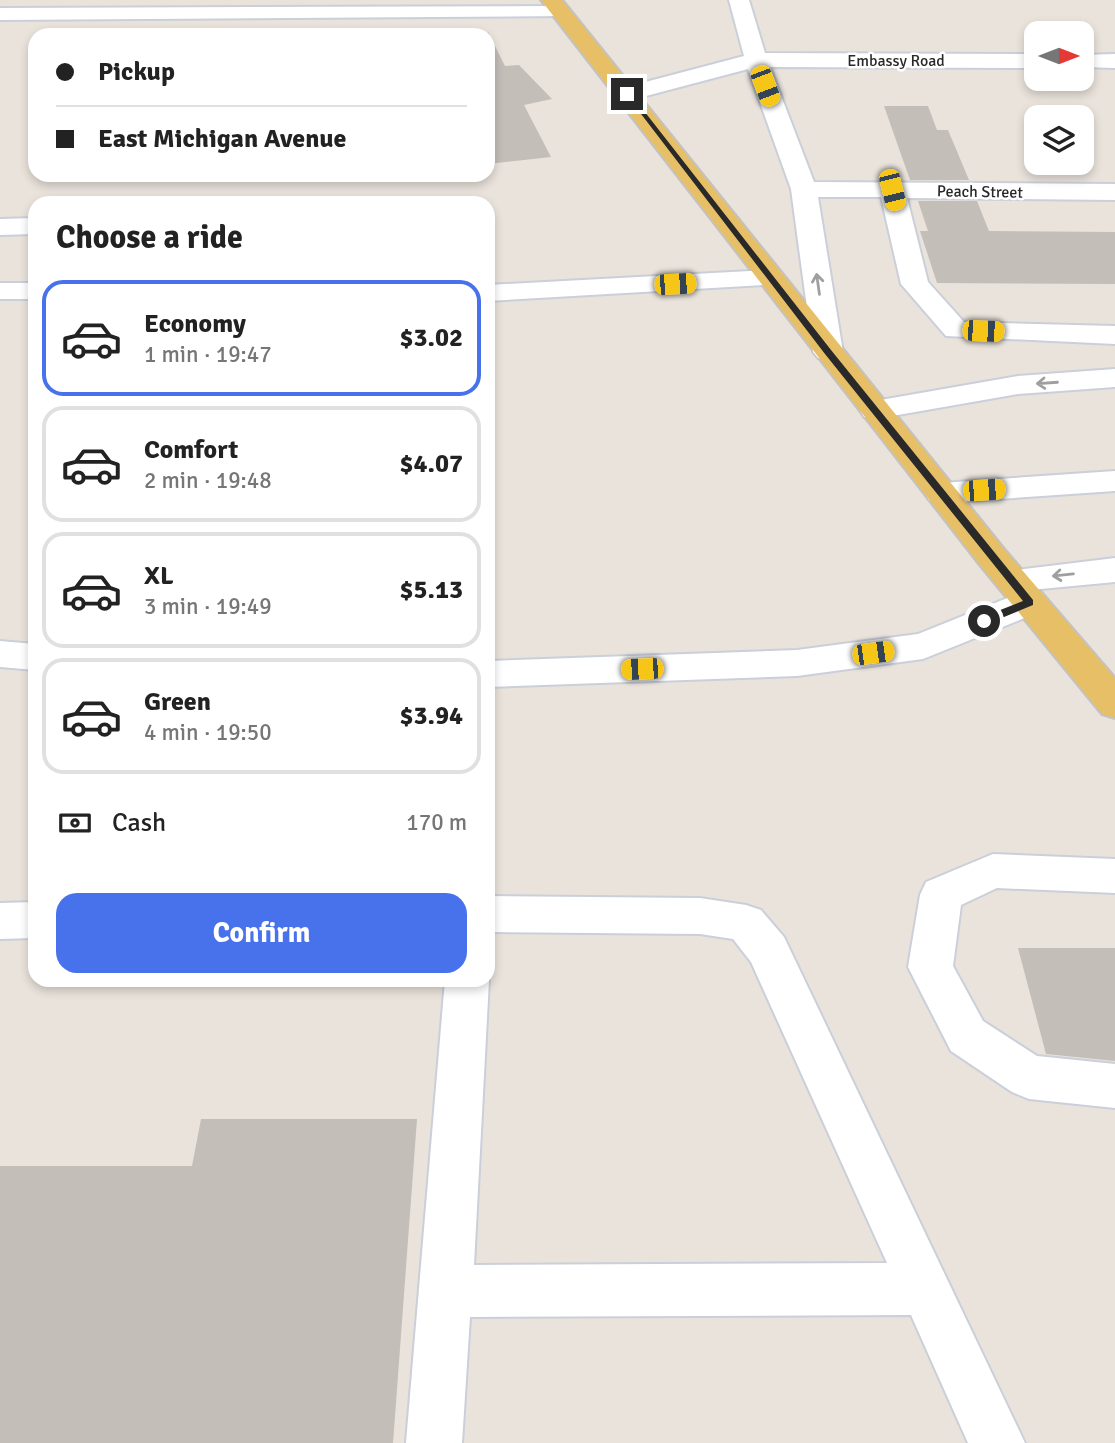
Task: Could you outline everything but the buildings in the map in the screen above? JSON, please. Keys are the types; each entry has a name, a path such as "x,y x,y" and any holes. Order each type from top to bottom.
{"main road":[{"path":"555,6 941,493 1115,704"}],"street":[{"path":"739,0 756,60 804,189 828,352"},
{"path":"0,14 555,6"},
{"name":"Embassy Road","path":"627,94 756,60 1024,61"},
{"path":"1094,61 1115,61"},
{"name":"Peach Street","path":"804,189 1115,192"},
{"path":"892,190 915,284 956,330 1115,335"},
{"path":"0,227 28,226"},
{"path":"495,293 771,278"},
{"path":"0,291 28,291"},
{"path":"875,410 1018,385 1115,378"},
{"path":"941,493 1115,481"},
{"path":"495,674 797,663 923,646 1020,591 1115,570"},
{"path":"0,654 28,656"},
{"path":"1115,876 993,872 941,895 930,967 967,1036 1018,1070 1029,1077 1115,1086"},
{"path":"495,914 700,916 746,923 768,950 997,1443"},
{"path":"0,921 28,920"},
{"path":"434,1443 467,987"},
{"path":"445,1291 926,1289"}],"route":[{"path":"627,94 828,352 1029,602 984,621"}]}
